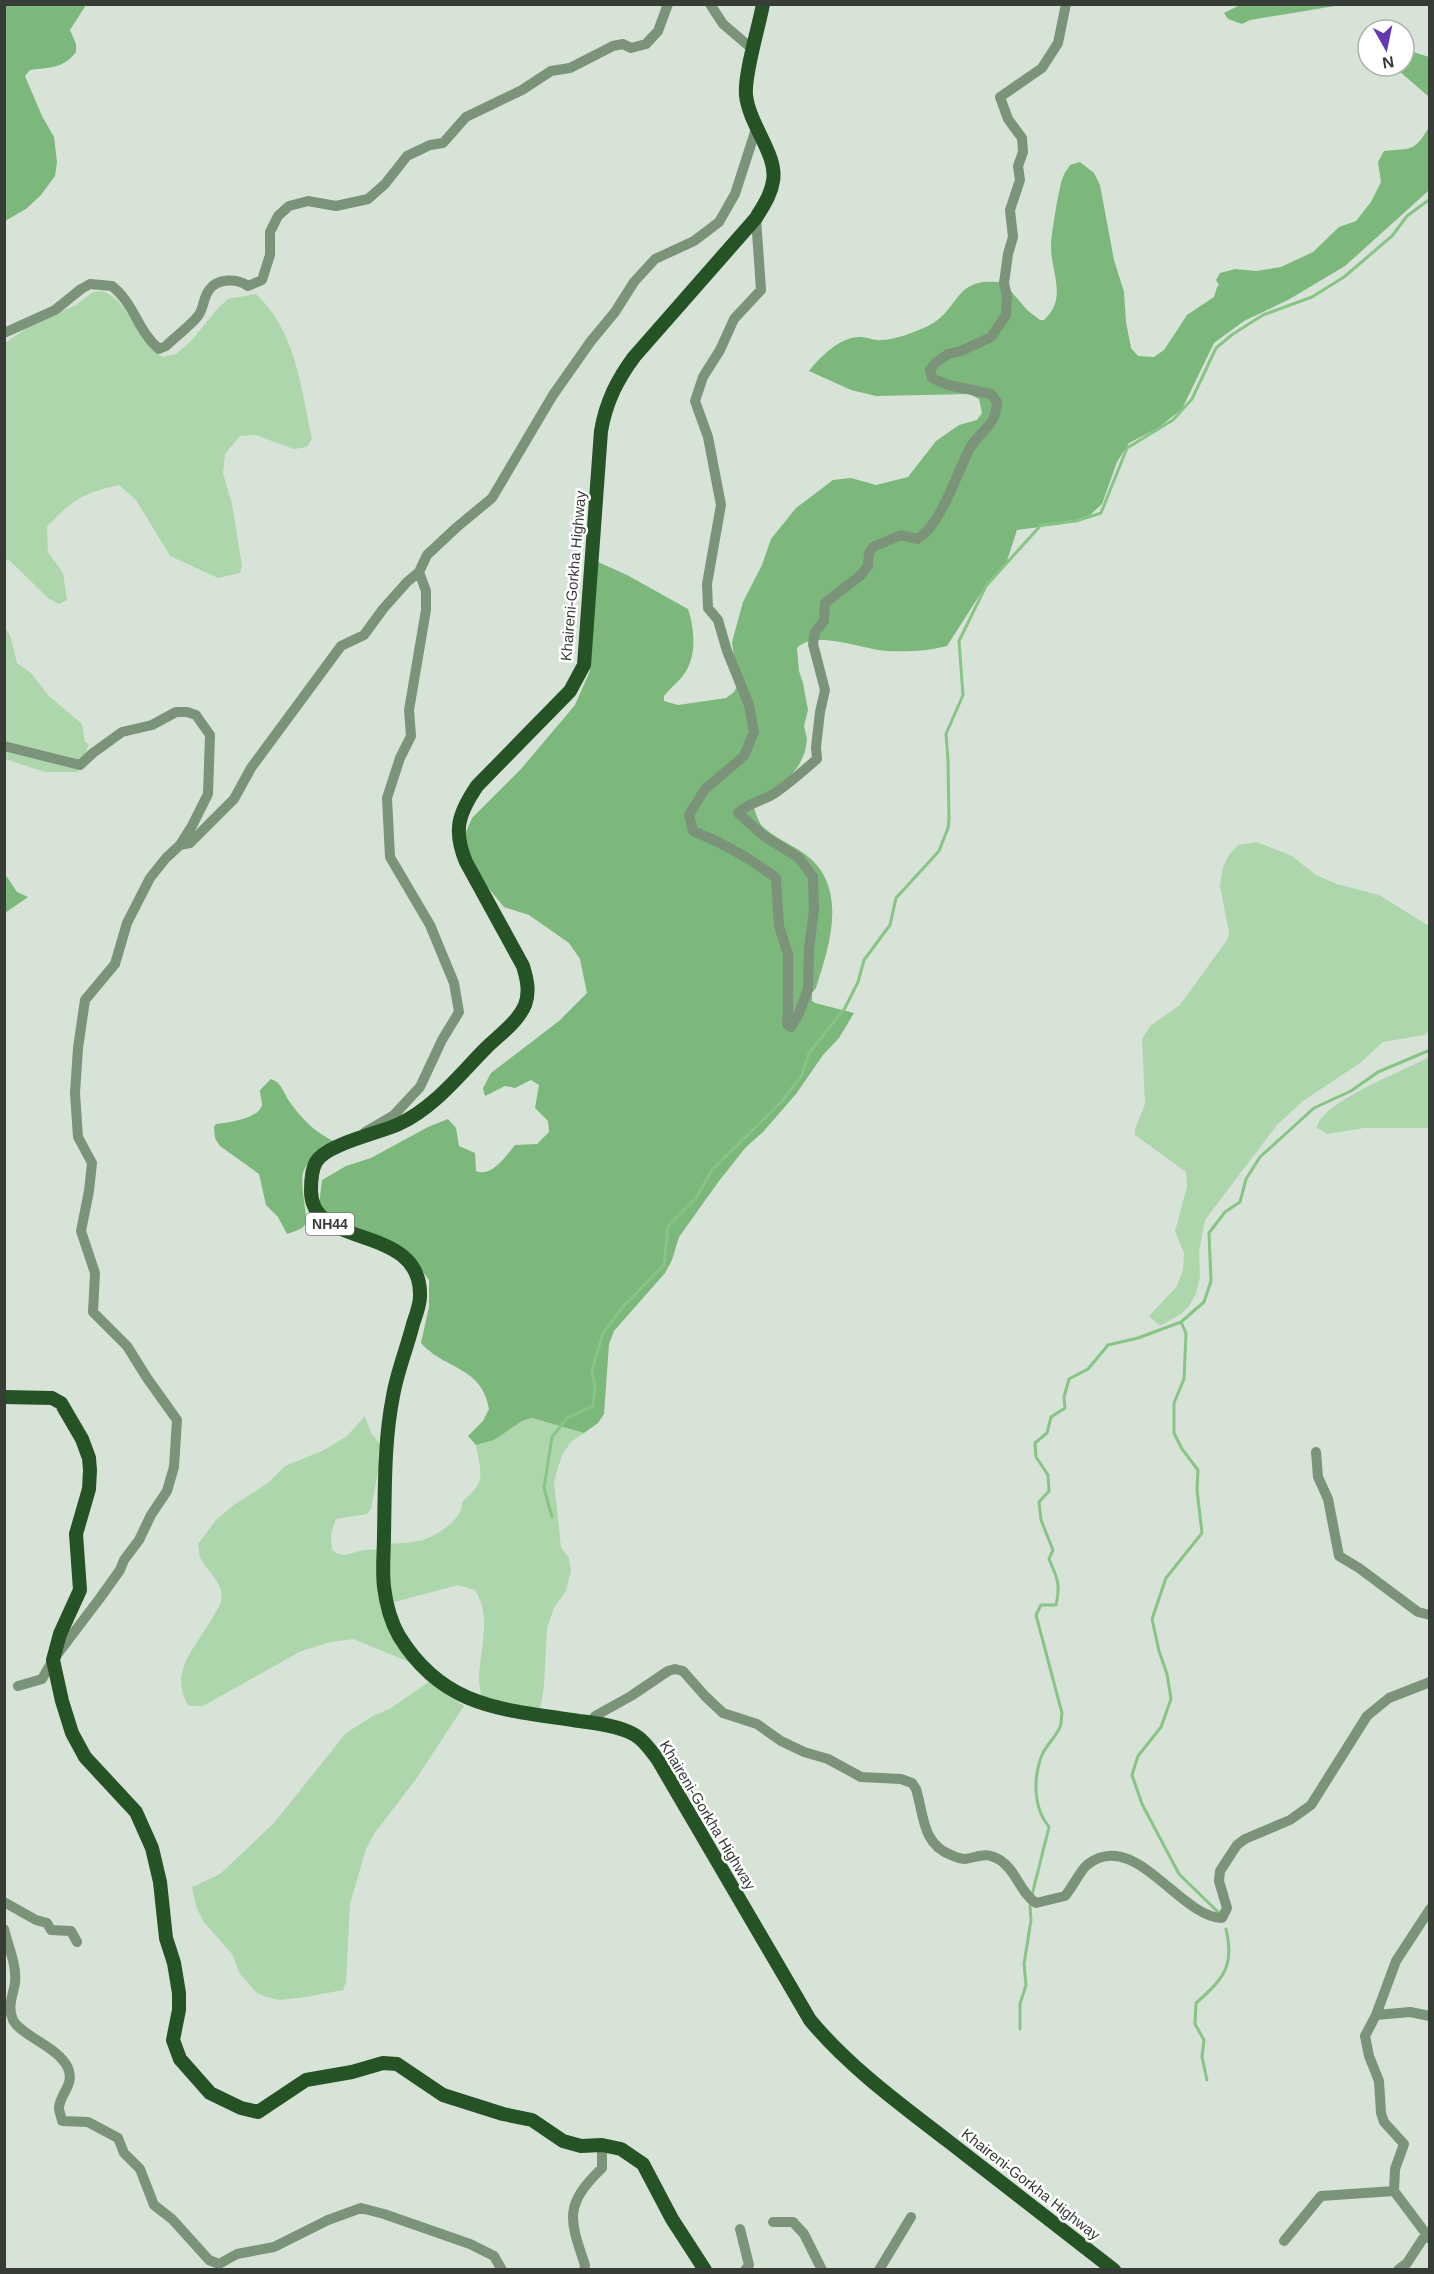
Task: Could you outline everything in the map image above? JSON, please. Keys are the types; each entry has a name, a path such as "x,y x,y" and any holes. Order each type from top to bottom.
{"main road":[{"name":"Khaireni-Gorkha Highway","path":"763,4 746,93 756,129 774,164 774,181 769,197 756,218 634,357 610,395 601,430 584,665 570,691 477,786 465,804 459,820 459,841 466,862 523,966 527,986 526,1003 512,1023 416,1115 398,1124 352,1140 321,1156 315,1164 311,1186 314,1210 326,1222 358,1234 407,1259 416,1271 420,1286 420,1299 393,1395 385,1482 384,1586 390,1614 398,1634 413,1656 429,1673 458,1695 481,1704 592,1723 635,1735 645,1743 658,1761 810,2020 821,2034 921,2120 1114,2270"},
{"path":"4,1397 52,1398 61,1403 82,1439 89,1458 89,1489 76,1534 80,1590 60,1634 53,1660 72,1733 85,1757 136,1812 152,1848 160,1882 166,1938 174,1963 179,1993 179,2010 173,2040 180,2059 210,2093 241,2108 258,2112 306,2080 391,2062 406,2068 443,2095 532,2120 563,2141 581,2146 602,2145 621,2149 643,2164 672,2219 705,2270"}],"street":[{"path":"4,333 55,310 90,284 112,286 128,303 149,340 159,349 166,346 198,316 210,288 228,280 242,282 248,286 262,280 270,255 270,232 278,216 289,206 308,201 336,206 368,199 385,184 407,156 430,145 443,143 466,117 522,90 550,71 570,68 613,46 623,44 631,48 646,44 658,31 668,4"},
{"path":"710,4 723,24 750,47 754,46"},
{"path":"756,218 761,290 734,319 720,350 703,377 695,401 708,437 721,505 707,584 708,608 718,620 727,651 748,705 754,732 744,756 705,789 688,815 693,831 721,842 776,878 779,926 788,954 789,993 786,1024 791,1027 808,989 809,948 814,910 813,878 798,858 764,836 738,813 745,806 762,801 775,793 817,759 820,712 825,690 813,644 815,632 824,621 825,603 868,566 868,553 873,547 901,535 917,539 927,533 955,483 972,445 991,425 997,413 997,402 991,394 948,385 932,378 930,370 935,363 948,354 961,351 991,337 1006,315 1007,296 1004,283 1013,237 1010,210 1020,180 1018,166 1023,152 1022,138 1008,119 1000,97 1042,68 1058,43 1066,4"},
{"path":"180,845 190,843 234,799 251,768 341,646 364,635 383,609 419,572 428,555 492,498 553,395 591,341 615,312 634,282 655,259 694,241 719,222 735,194 756,129"},
{"path":"352,1140 394,1115 420,1087 442,1040 459,1012 454,983 430,925 390,857 387,798 400,758 411,736 409,710 426,610 426,591 419,572"},
{"path":"4,746 80,765 122,732 152,725 176,712 196,715 210,735 208,794 180,845 150,878 127,923 115,964 85,1000 78,1048 75,1093 78,1137 92,1163 81,1231 95,1273 93,1312 127,1346 177,1420 174,1467 167,1491 151,1515 140,1540 100,1598 53,1660 42,1679 18,1686"},
{"path":"1316,1452 1318,1477 1328,1499 1339,1556 1418,1612 1430,1615"},
{"path":"592,1723 595,1716 631,1696 668,1671 675,1669 683,1671 723,1713 757,1724 781,1741 804,1752 828,1759 861,1777 901,1779 912,1783 930,1841 944,1852 962,1859 978,1854 1000,1860 1011,1870 1036,1903 1065,1896 1086,1866 1099,1859 1122,1857 1137,1863 1205,1914 1222,1918 1227,1908 1219,1881 1220,1871 1237,1845 1245,1839 1290,1820 1311,1804 1367,1716 1389,1698 1430,1682"},
{"path":"4,1902 36,1920 47,1923 51,1930 71,1931 77,1942"},
{"path":"1398,2270 1407,2263 1427,2237 1394,2191 1395,2169 1404,2144 1384,2122 1381,2113 1379,2080 1369,2056 1365,2036 1376,2015 1396,1961 1430,1909"},
{"path":"4,1929 13,1961 15,1984 11,1994 10,2012 13,2022 42,2042 68,2067 71,2079 59,2107 62,2121 88,2122 118,2138 124,2153 140,2169 154,2205 180,2226 209,2260 219,2264 237,2254 274,2247 328,2220 361,2208 470,2244 494,2256 502,2270"},
{"path":"1376,2015 1410,2012 1430,2016"},
{"path":"584,2270 585,2265 572,2220 576,2202 584,2187 602,2168 602,2145"},
{"path":"1284,2241 1321,2196 1394,2191"},
{"path":"879,2270 911,2217"},
{"path":"773,2222 793,2222 804,2234 822,2270"},
{"path":"740,2229 749,2265 746,2270"}],"green space":[{"path":"5,4 86,5 70,30 76,44 76,52 71,58 61,64 30,70 25,76 42,116 54,137 57,162 55,176 41,195 26,209 5,221"},
{"path":"1240,5 1341,5 1250,20 1242,24 1228,19 1224,13"},
{"path":"1416,53 1429,57 1429,104 1428,96 1407,78 1416,78"},
{"path":"1429,127 1430,189 1345,266 1288,300 1244,321 1214,343 1182,409 1158,428 1129,443 1117,462 1102,504 1090,515 1063,524 1017,530 1006,564 979,596 947,646 917,651 887,651 827,640 815,640 797,648 799,671 808,710 804,726 807,739 805,752 799,765 787,780 753,806 763,827 802,852 817,865 826,881 831,897 830,934 816,988 812,993 812,1001 854,1013 839,1038 823,1055 796,1094 763,1132 746,1147 719,1181 679,1237 672,1260 665,1273 614,1331 609,1344 604,1414 598,1423 584,1433 532,1418 522,1421 494,1440 476,1445 468,1436 483,1421 489,1409 485,1395 471,1376 441,1359 421,1343 429,1307 429,1280 410,1254 384,1239 330,1218 319,1204 322,1180 346,1166 371,1158 428,1127 448,1119 456,1128 459,1146 475,1153 476,1171 482,1172 498,1165 515,1145 537,1144 549,1132 548,1121 535,1108 539,1085 531,1080 515,1088 505,1086 485,1096 483,1088 491,1073 559,1021 587,993 580,959 569,943 529,915 504,907 467,862 463,839 472,818 521,769 575,705 590,671 598,562 627,575 688,609 693,632 692,657 686,671 664,696 664,701 678,705 726,698 734,692 738,685 732,642 743,602 762,565 771,539 796,508 833,480 851,478 876,485 908,477 936,441 959,425 977,420 982,413 979,399 969,394 876,396 851,390 809,371 832,348 853,338 888,339 926,327 938,320 966,289 975,284 987,282 1004,283 1027,310 1040,320 1044,320 1051,312 1057,294 1051,246 1059,190 1070,165 1080,162 1094,173 1100,185 1114,260 1124,292 1131,348 1138,356 1154,357 1164,350 1187,315 1214,297 1219,285 1216,280 1220,273 1235,269 1256,271 1281,267 1313,252 1339,227 1356,221 1371,202 1381,182 1378,162 1384,151 1401,150 1416,145"},
{"path":"103,291 121,304 146,342 163,357 176,354 191,341 228,299 256,294 280,325 295,361 312,439 307,447 294,449 255,435 240,436 225,454 223,473 232,504 242,566 240,573 218,578 170,556 136,500 119,485 96,491 71,504 47,527 48,552 63,573 67,600 59,604 48,598 10,561 5,559 5,343 31,325 76,305 93,292"},
{"path":"4,626 10,635 17,663 31,673 49,696 82,724 85,742 89,744 78,772 45,772 5,759"},
{"path":"1257,842 1292,856 1316,875 1337,884 1379,895 1429,926 1429,1031 1424,1035 1383,1042 1360,1063 1303,1101 1277,1125 1205,1220 1199,1252 1200,1277 1196,1294 1181,1314 1160,1326 1149,1316 1177,1286 1183,1270 1184,1253 1175,1231 1187,1187 1186,1172 1135,1135 1135,1129 1145,1104 1142,1039 1150,1026 1180,1005 1227,940 1229,933 1220,886 1223,867 1229,855 1238,845"},
{"path":"5,874 17,892 28,897 5,913"},
{"path":"1429,1057 1429,1128 1364,1128 1327,1134 1317,1128 1322,1118 1348,1098"},
{"path":"271,1079 280,1085 289,1101 310,1125 322,1135 336,1142 313,1158 306,1166 302,1183 306,1216 304,1226 287,1234 278,1217 266,1205 259,1174 220,1146 215,1138 216,1124 249,1117 260,1110 262,1105 260,1090"},
{"path":"365,1416 371,1433 381,1445 371,1509 367,1514 336,1519 331,1533 332,1550 345,1555 381,1550 381,1604 414,1664 353,1639 331,1642 301,1651 203,1706 189,1706 183,1694 181,1682 183,1670 193,1648 220,1605 222,1595 218,1583 200,1557 198,1544 216,1520 235,1504 268,1483 285,1466 324,1450 347,1436"},
{"path":"532,1418 584,1433 571,1442 562,1455 554,1481 561,1547 569,1558 571,1571 566,1591 554,1608 547,1628 544,1685 540,1711 482,1701 479,1678 484,1622 480,1600 475,1590 458,1585 391,1603 388,1544 425,1539 453,1521 461,1509 462,1502 479,1482 480,1471 476,1445 494,1440 522,1421"},
{"path":"430,1681 464,1706 416,1779 374,1834 366,1849 350,1904 346,1982 343,1990 279,2000 257,1993 240,1974 232,1954 203,1921 196,1906 192,1887 220,1874 274,1823 346,1733 391,1708"}],"waterway":[{"path":"552,1517 544,1488 552,1437 567,1418 593,1406 595,1387 592,1370 603,1333 621,1309 664,1265 668,1226 696,1198 712,1170 782,1101 802,1075 809,1053 845,1008 858,982 864,960 890,925 896,898 939,851 949,819 946,734 963,695 959,641 986,586 1041,525 1076,521 1101,513 1127,448 1173,420 1192,399 1216,348 1263,315 1312,297 1344,277 1392,236 1407,216 1430,199"},
{"path":"1032,1895 1049,1827 1037,1802 1037,1773 1044,1751 1060,1727 1062,1713 1036,1615 1041,1605 1056,1605 1058,1586 1049,1559 1053,1550 1041,1520 1039,1502 1049,1491 1048,1475 1036,1457 1035,1443 1047,1433 1051,1417 1065,1408 1064,1397 1069,1379 1088,1369 1108,1345 1138,1338 1181,1322 1204,1302 1211,1281 1209,1233 1225,1212 1240,1202 1246,1179 1260,1157 1314,1108 1351,1091 1378,1072 1430,1050"},
{"path":"1181,1322 1186,1333 1184,1379 1174,1403 1174,1433 1182,1449 1198,1470 1197,1490 1202,1533 1166,1578 1152,1619 1167,1674 1171,1699 1161,1727 1138,1756 1132,1775 1142,1804 1179,1874 1219,1913"},
{"path":"1020,2029 1020,2004 1026,1985 1024,1964 1031,1920 1030,1905"},
{"path":"1207,2080 1202,2057 1204,2040 1195,2024 1196,2003 1220,1979 1228,1963 1226,1929"}]}
